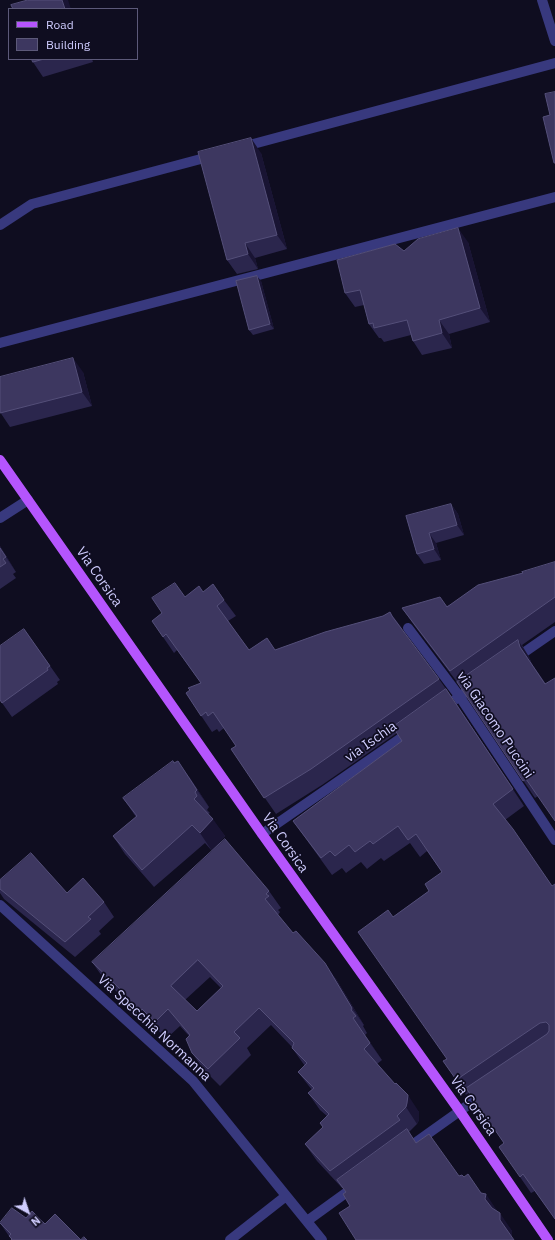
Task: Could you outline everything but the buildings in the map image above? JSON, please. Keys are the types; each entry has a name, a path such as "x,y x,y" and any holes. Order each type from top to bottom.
{"main road":[{"name":"Via Corsica","path":"0,460 262,834 459,1110 548,1240"}],"street":[{"path":"542,0 555,41"},
{"path":"0,225 32,204 555,63"},
{"path":"0,343 555,197"},
{"path":"0,518 28,500"},
{"name":"via Giacomo Puccini","path":"408,628 460,697 555,840"},
{"path":"511,661 555,631"},
{"path":"434,714 485,679"},
{"name":"via Ischia","path":"262,834 422,723"},
{"name":"Via Specchia Normanna","path":"0,905 193,1081 322,1240"},
{"path":"396,1156 491,1088"},
{"path":"306,1221 364,1180"},
{"path":"230,1240 286,1196"}]}
